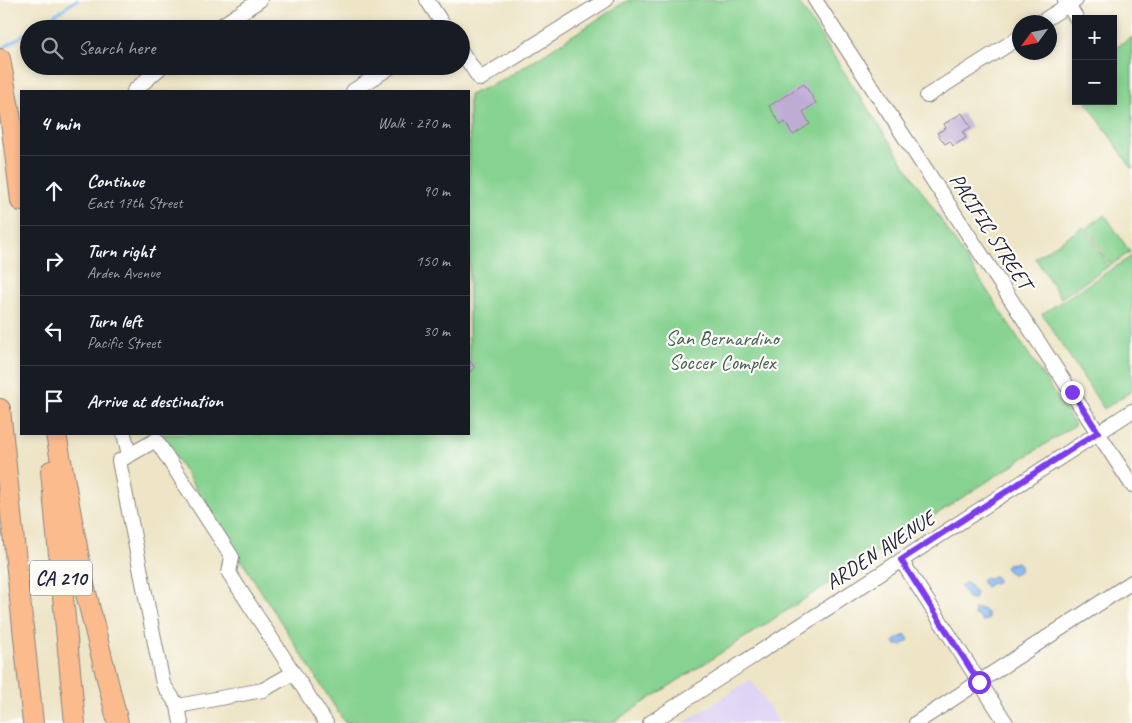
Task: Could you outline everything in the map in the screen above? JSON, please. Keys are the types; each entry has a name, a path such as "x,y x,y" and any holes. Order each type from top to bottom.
{"highway":[{"path":"0,59 10,114 20,193"},
{"name":"CA 210","path":"0,409 33,723"},
{"name":"CA 210","path":"47,435 75,723"},
{"path":"56,435 84,585 118,723"}],"street":[{"path":"230,20 260,0"},
{"path":"427,0 440,20"},
{"path":"470,64 480,78 606,0"},
{"name":"PACIFIC STREET","path":"815,0 1132,485"},
{"path":"1051,15 1070,2 1076,15"},
{"path":"927,96 1012,41"},
{"path":"135,90 152,75"},
{"path":"355,90 378,75"},
{"name":"ARDEN AVENUE","path":"650,723 1132,410"},
{"path":"124,435 129,455"},
{"path":"181,723 178,706 163,684 119,461 156,440 232,557 229,573 326,723"},
{"path":"901,560 1006,723"},
{"path":"916,723 1132,582"},
{"path":"178,706 263,690 293,673"}],"shaded area":[{"path":"751,679 779,723 684,723"}],"green space":[{"name":"San Bernardino Soccer Complex","path":"628,0 797,0 1075,425 612,723 345,723 162,435 470,435 470,95 503,80"},
{"path":"1132,37 1132,169 1089,105 1117,105 1117,46"},
{"path":"1105,215 1130,252 1111,265 1086,228"},
{"path":"1083,227 1109,266 1061,298 1035,258"},
{"path":"1132,256 1132,391 1104,409 1042,314"}],"water":[{"path":"1017,562 1020,565 1020,570 1013,575 1005,566 1008,563"},
{"path":"993,576 998,580 996,583 986,587 981,582 983,578 988,579"},
{"path":"967,582 976,594 974,599 969,599 960,586"},
{"path":"975,609 982,609 988,614 988,620 982,621 974,615"},
{"path":"906,635 909,640 902,645 896,645 894,642 896,639"}],"building":[{"path":"804,84 816,103 803,112 810,124 793,135 785,122 781,125 769,106"},
{"path":"962,113 971,127 963,132 966,138 953,146 950,141 945,144 937,133 946,128 944,124"},
{"path":"470,360 475,368 470,371"}],"waterway":[{"path":"47,20 77,0"},
{"path":"0,50 20,37"}],"route":[{"path":"979,682 901,560 1098,432 1072,392"}]}
